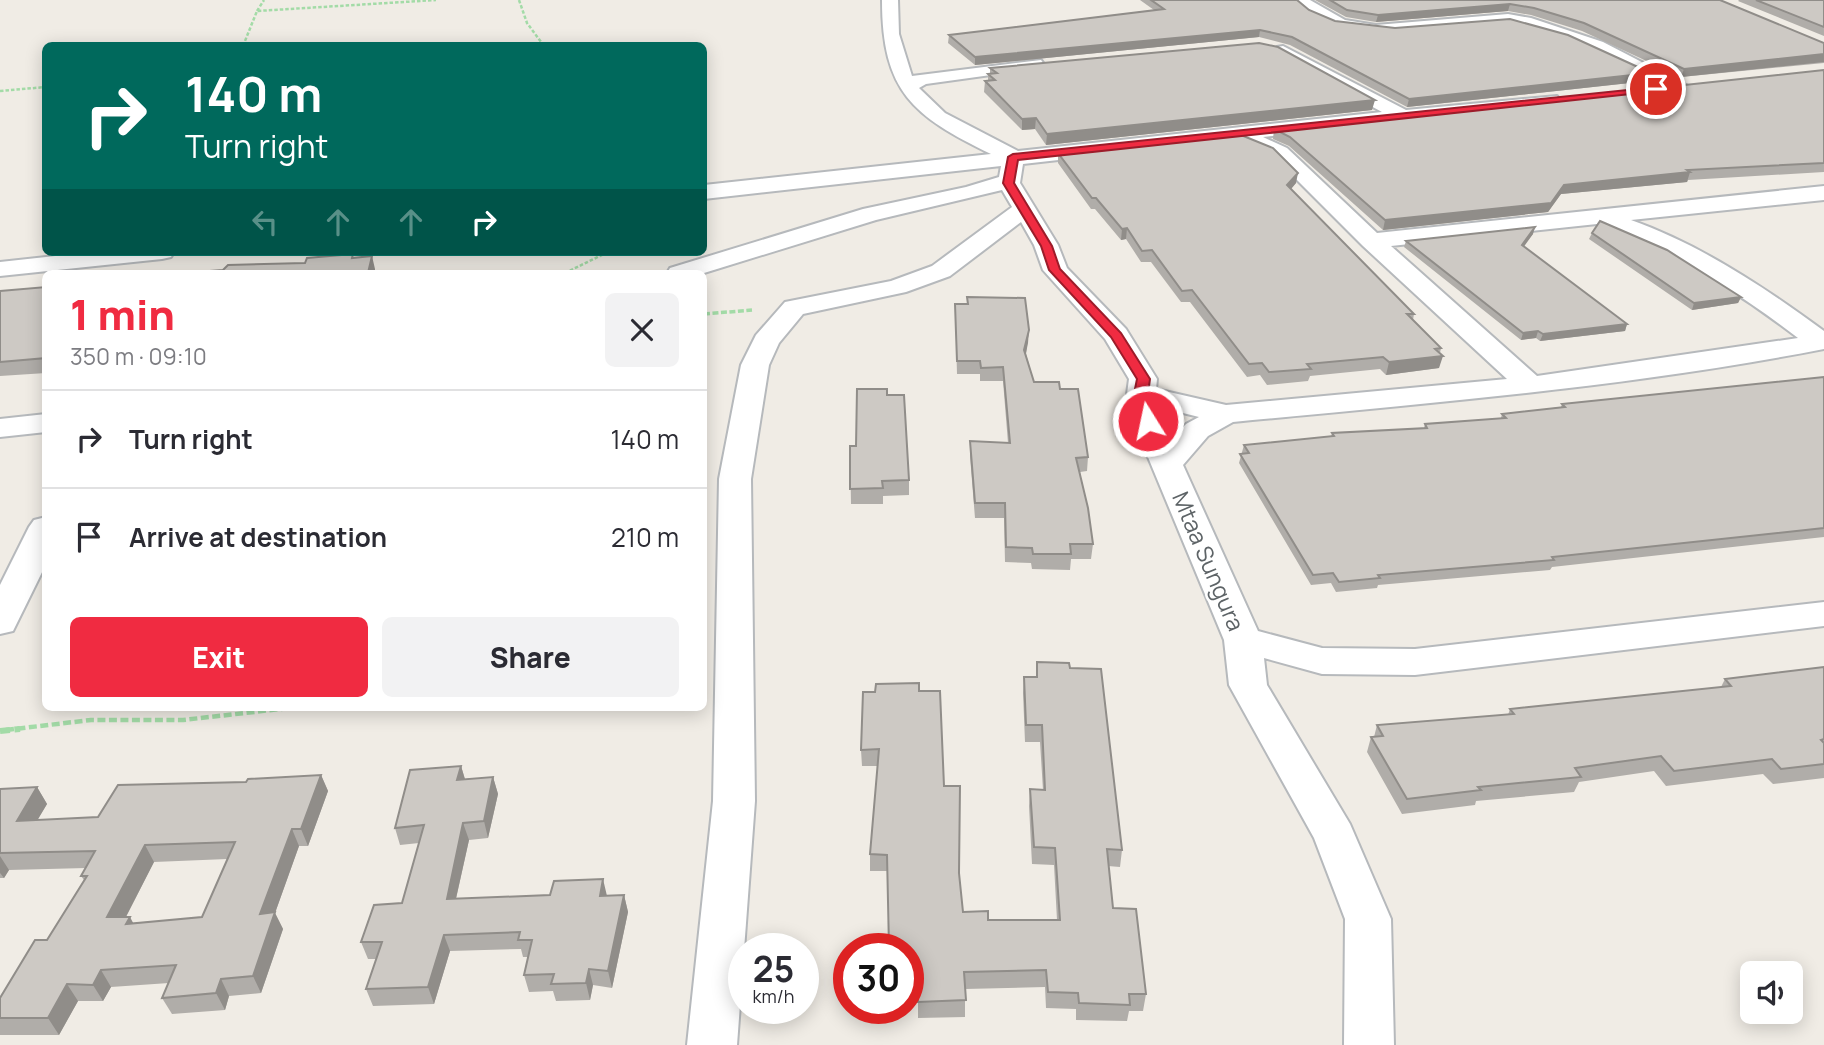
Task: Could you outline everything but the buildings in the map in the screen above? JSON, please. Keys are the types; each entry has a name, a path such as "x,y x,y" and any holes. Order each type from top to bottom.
{"street":[{"path":"890,0 894,57 908,86 921,105 1012,183"},
{"path":"1298,0 1329,32 1508,19 1555,27"},
{"path":"1503,0 1555,27 1688,86 1641,91"},
{"path":"1281,44 1401,115"},
{"path":"908,86 921,79 1052,63"},
{"path":"689,270 871,214 1234,133 1574,97"},
{"path":"1280,152 1319,124"},
{"path":"1234,133 1280,152 1371,241 1531,385"},
{"path":"707,192 953,163 1012,183"},
{"path":"712,1045 734,801 735,479 755,365 766,341 794,309 897,287 941,271 1012,183"},
{"name":"Mtaa Sungura","path":"1012,183 1046,246 1055,270 1116,335 1143,379 1141,394 1148,421 1243,640 1322,661 1415,662 1824,614"},
{"path":"1371,241 1824,193"},
{"path":"1594,216 1653,235 1699,260 1758,293 1822,341"},
{"path":"0,269 124,256"},
{"path":"1141,394 1226,415 1531,385 1745,356 1822,341"},
{"path":"1167,464 1197,430 1226,415"},
{"path":"0,428 42,423"},
{"path":"0,622 42,535"},
{"path":"1243,640 1248,685 1335,836 1368,919 1369,1045"}],"path":[{"path":"245,42 264,0"},
{"path":"257,11 436,0"},
{"path":"519,0 527,23 541,42"},
{"path":"0,91 42,88"},
{"path":"571,270 600,256"},
{"path":"0,731 91,720 183,720 263,711"}],"route":[{"path":"1148,421 1141,394 1143,379 1116,335 1055,270 1046,246 1009,183 1013,157 1656,89"}]}
